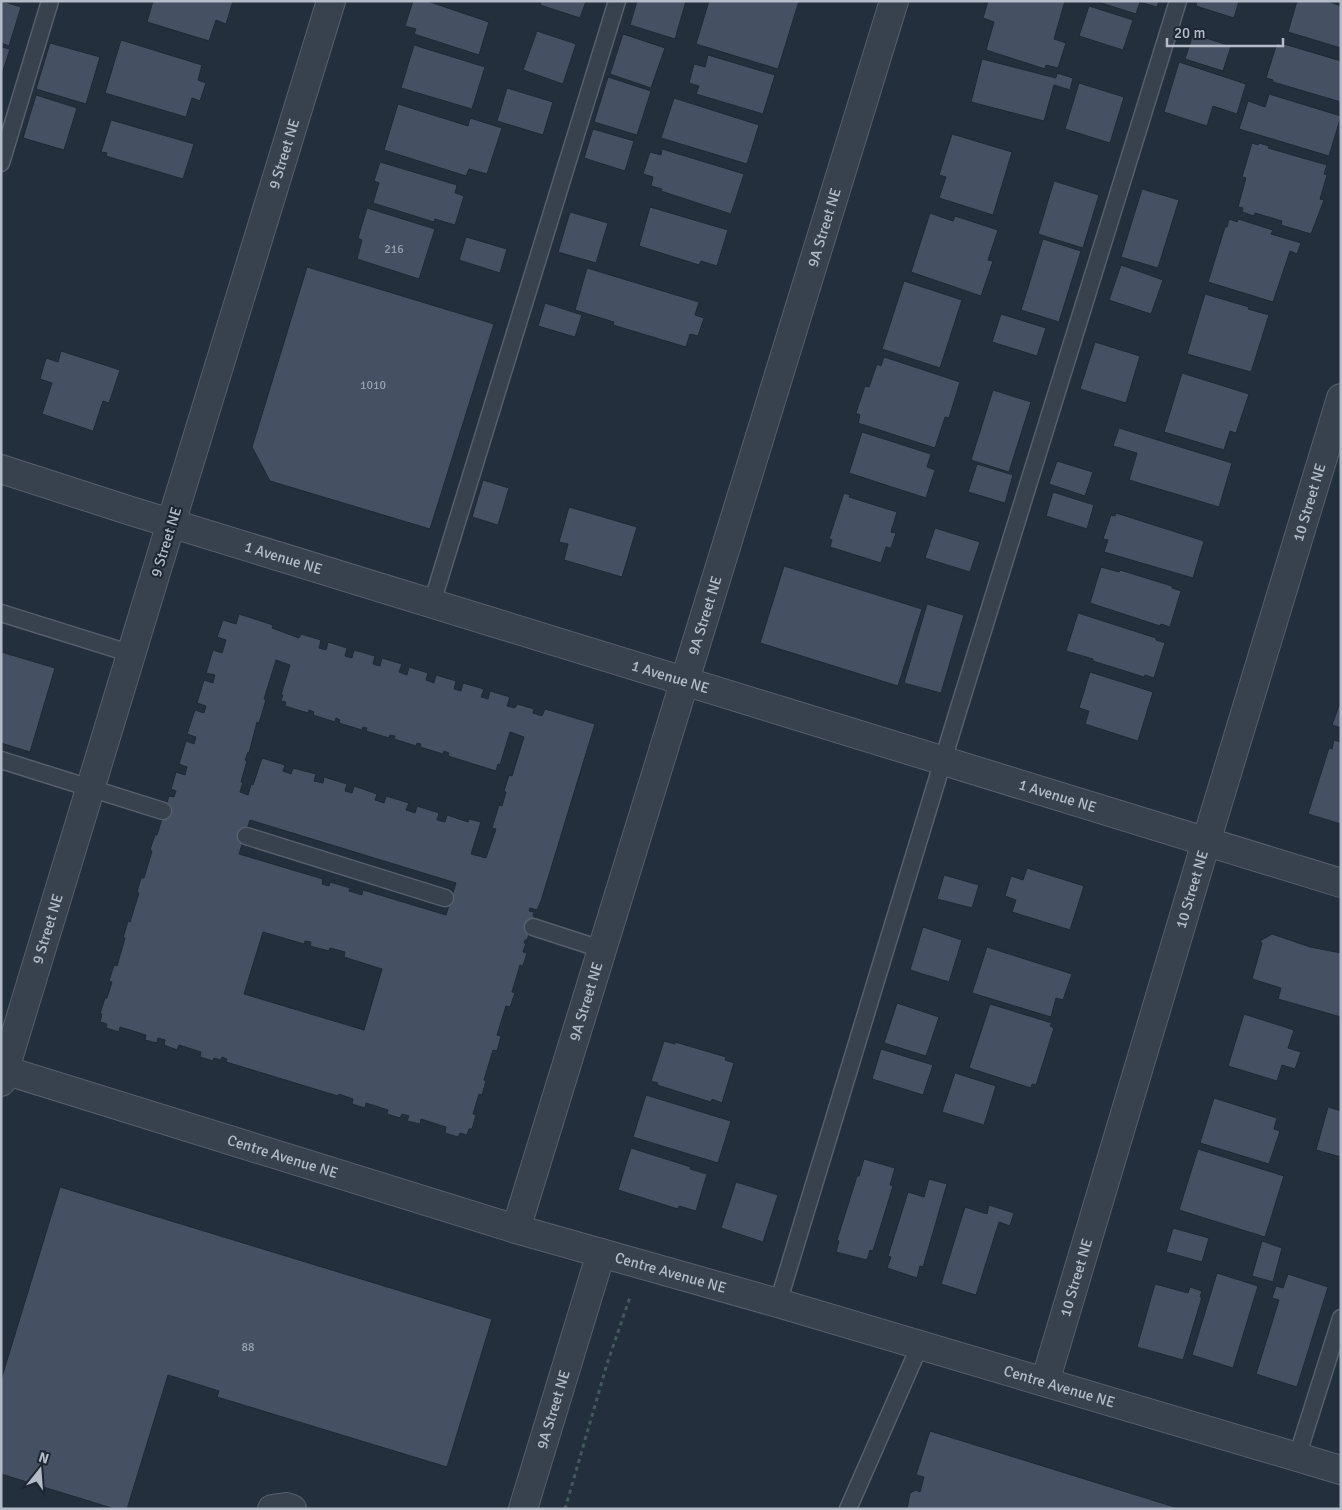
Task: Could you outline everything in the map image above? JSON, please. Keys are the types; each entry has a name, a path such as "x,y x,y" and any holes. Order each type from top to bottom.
{"street":[{"name":"9 Street NE","path":"2,1074 331,1"},
{"name":"9A Street NE","path":"516,1230 894,1"},
{"name":"10 Street NE","path":"1045,1382 1341,398"},
{"name":"1 Avenue NE","path":"1,470 1341,883"},
{"name":"Centre Avenue NE","path":"2,1074 516,1230 778,1303 1341,1470"},
{"name":"9A Street NE","path":"522,1509 601,1254"},
{"path":"272,1509 286,1507 292,1509"}],"lane":[{"path":"1,163 50,1"},
{"path":"432,603 617,1"},
{"path":"778,1303 1178,1"},
{"path":"1,612 132,654"},
{"path":"1,760 163,811"},
{"path":"246,836 445,898"},
{"path":"533,927 602,949"},
{"path":"1297,1457 1341,1318"},
{"path":"848,1509 920,1345"}],"path":[{"path":"565,1509 607,1364 630,1297"}],"building":[{"path":"1,1 21,7 9,46 1,43"},
{"path":"153,1 233,1 226,24 216,20 209,41 147,22"},
{"path":"413,1 427,1 489,22 479,55 414,34 416,29 405,26"},
{"path":"541,1 586,1 580,18 540,5"},
{"path":"637,1 686,1 675,39 630,25"},
{"path":"709,1 799,1 778,69 696,44"},
{"path":"988,1 1065,1 1054,39 1066,43 1058,68 1046,65 1045,69 986,50 994,22 983,18"},
{"path":"1095,1 1159,1 1157,7 1140,2 1136,14"},
{"path":"1197,1 1239,1 1234,18 1196,6"},
{"path":"1297,1 1327,1 1341,6 1341,48 1288,32"},
{"path":"1089,6 1133,20 1123,50 1079,36"},
{"path":"537,31 576,44 563,84 523,70"},
{"path":"623,34 665,48 651,88 610,74"},
{"path":"1193,34 1231,46 1223,71 1185,59"},
{"path":"121,40 202,65 198,80 206,83 200,101 192,98 186,117 105,93"},
{"path":"50,43 100,57 86,104 36,89"},
{"path":"1277,43 1341,61 1341,102 1273,82 1273,80 1266,78"},
{"path":"414,45 485,67 472,109 401,88"},
{"path":"1,47 10,49 1,77"},
{"path":"708,55 775,75 763,114 696,94 699,86 689,83 694,64 705,67"},
{"path":"982,59 1056,78 1057,73 1073,78 1070,90 1054,85 1044,121 971,102"},
{"path":"1179,62 1246,84 1237,114 1213,106 1207,126 1164,112"},
{"path":"608,77 651,91 637,135 594,122"},
{"path":"1079,83 1124,97 1110,143 1065,129"},
{"path":"507,88 553,102 543,135 497,121"},
{"path":"1269,94 1341,116 1329,156 1239,129 1248,101 1265,107"},
{"path":"36,95 77,108 64,150 23,138"},
{"path":"674,98 759,125 747,164 661,138"},
{"path":"398,104 468,126 470,118 502,128 487,174 469,169 466,176 384,150"},
{"path":"111,120 194,144 183,179 106,156 107,153 101,152"},
{"path":"593,129 634,141 625,171 584,158"},
{"path":"952,134 1012,152 993,215 939,198 946,177 939,175"},
{"path":"1252,143 1258,145 1259,143 1269,146 1268,148 1327,165 1324,174 1327,175 1320,199 1324,200 1311,234 1281,225 1282,221 1255,213 1254,216 1242,212 1243,208 1238,207 1246,178 1242,177"},
{"path":"662,149 744,174 731,214 651,186 653,177 643,174 650,152 661,155"},
{"path":"380,162 457,185 455,193 464,196 455,225 435,219 434,222 373,203 379,183 374,181"},
{"path":"1054,181 1099,195 1083,248 1038,234"},
{"path":"1142,189 1179,200 1158,268 1121,257"},
{"path":"650,207 728,230 717,266 701,261 699,265 639,246"},
{"path":"367,208 435,229 419,279 357,259 362,240 358,238"},
{"path":"570,212 608,223 596,263 558,252"},
{"path":"930,213 953,221 955,216 998,230 988,260 993,261 981,296 911,272"},
{"path":"1229,219 1237,222 1238,219 1273,230 1271,234 1301,243 1297,254 1290,251 1273,302 1208,282"},
{"path":"466,237 507,249 500,273 459,260"},
{"path":"1043,239 1081,251 1059,322 1021,310"},
{"path":"1121,265 1163,280 1151,314 1109,300"},
{"path":"307,267 494,324 430,529 270,481 252,447"},
{"path":"587,268 699,302 695,315 704,318 698,336 690,334 686,347 613,325 614,322 575,310"},
{"path":"904,281 962,300 940,368 882,349"},
{"path":"1205,294 1269,315 1251,372 1187,354"},
{"path":"545,303 582,315 575,337 538,326"},
{"path":"1001,314 1046,328 1037,356 992,342"},
{"path":"1095,342 1140,356 1126,403 1080,389"},
{"path":"61,351 120,370 109,403 103,401 93,431 42,414 52,383 40,379 46,358 58,362"},
{"path":"884,357 960,382 949,418 945,417 935,448 858,423 860,415 856,413 865,386 869,387 877,364 881,366"},
{"path":"1182,373 1249,394 1236,433 1230,431 1224,450 1164,432"},
{"path":"993,390 1031,402 1009,472 971,460"},
{"path":"1119,428 1232,463 1219,507 1129,480 1137,453 1113,446"},
{"path":"862,432 931,454 927,467 935,470 926,498 849,473"},
{"path":"1057,461 1093,472 1085,496 1049,484"},
{"path":"977,464 1013,475 1005,503 968,492"},
{"path":"483,480 509,488 498,525 472,517"},
{"path":"1053,492 1094,505 1087,529 1046,516"},
{"path":"844,493 850,495 849,497 897,512 891,532 896,533 891,548 886,547 881,563 830,547 832,540 829,539"},
{"path":"569,507 637,527 622,577 564,560 568,544 559,542"},
{"path":"1116,513 1204,541 1193,578 1104,552 1108,540 1103,539 1111,515 1115,516"},
{"path":"935,528 980,542 970,572 925,558"},
{"path":"784,566 922,609 898,686 760,643"},
{"path":"1101,567 1119,572 1120,570 1172,586 1172,588 1181,591 1170,627 1161,624 1160,626 1090,603"},
{"path":"927,604 964,615 941,693 904,683"},
{"path":"1078,613 1156,638 1156,640 1165,643 1154,678 1145,675 1144,677 1066,651"},
{"path":"239,614 273,625 272,628 299,638 301,634 321,640 319,648 326,650 328,642 347,648 345,656 352,658 354,650 375,656 373,664 380,666 382,658 402,664 399,672 407,675 409,667 428,673 426,680 434,683 436,675 456,681 454,689 461,691 463,683 484,689 481,697 488,699 490,691 510,697 507,706 515,708 517,704 534,709 533,713 542,716 545,709 595,724 541,901 537,910 530,908 529,911 534,912 533,916 535,917 527,940 524,943 526,943 523,952 527,953 523,966 520,965 512,992 515,993 510,1007 506,1006 497,1035 501,1036 497,1051 493,1050 484,1080 486,1081 482,1095 479,1094 473,1114 476,1115 472,1129 469,1129 467,1135 460,1133 458,1137 445,1133 446,1127 421,1119 420,1124 407,1121 409,1116 402,1114 400,1118 387,1114 388,1110 366,1103 365,1108 352,1104 353,1099 339,1094 338,1096 226,1062 227,1059 222,1057 221,1060 214,1058 213,1061 200,1057 201,1052 179,1045 177,1050 164,1045 165,1040 158,1038 157,1043 145,1040 146,1035 120,1027 119,1032 106,1028 107,1024 100,1022 102,1014 100,1014 112,982 109,981 114,965 117,966 128,921 130,922 139,893 137,892 141,878 144,878 152,851 150,850 155,835 157,835 169,796 174,797 176,791 171,789 176,772 185,775 187,767 179,764 186,741 194,744 196,737 187,734 195,710 204,713 206,706 197,703 204,680 213,683 215,675 206,673 213,650 222,653 226,640 217,637 223,620 236,624","holes":["276,660 290,665 281,695 283,695 281,701 286,702 285,706 308,713 309,710 314,712 313,715 335,722 336,718 340,720 339,723 362,730 363,727 367,728 366,731 389,738 390,735 395,736 394,739 416,746 417,743 421,744 420,747 443,754 444,751 449,753 448,756 496,771 498,764 500,765 510,732 524,737 512,776 509,775 502,806 499,805 492,828 496,829 486,858 471,854 481,822 469,819 468,822 447,815 445,822 437,820 439,813 417,806 415,813 406,810 409,803 386,796 384,803 375,800 377,794 354,786 352,793 345,791 347,784 324,777 323,783 314,781 316,774 293,768 291,774 283,771 285,765 262,758 248,795 240,792 247,761 245,760 249,753 257,722 259,723","250,820 456,883 446,915 363,890 362,895 349,891 350,888 330,882 329,886 322,884 323,879 239,854","263,932 304,944 305,941 311,942 310,946 329,951 330,948 345,952 344,957 382,969 364,1030 244,994"]},
{"path":"1,652 55,668 30,752 1,743"},
{"path":"1090,672 1153,692 1138,741 1085,724 1089,711 1079,708"},
{"path":"1341,700 1341,728 1332,725"},
{"path":"1334,740 1341,742 1341,824 1308,814 1329,748 1332,749"},
{"path":"1027,868 1084,886 1070,930 1012,912 1016,900 1005,896 1011,876 1023,880"},
{"path":"944,875 979,885 972,908 937,899"},
{"path":"923,927 962,940 949,982 910,970"},
{"path":"1272,934 1310,947 1341,953 1341,1017 1278,999 1281,988 1252,979 1262,943 1260,941"},
{"path":"987,947 1072,974 1063,1000 1056,998 1051,1017 972,993"},
{"path":"897,1003 939,1017 926,1056 884,1043"},
{"path":"990,1004 1052,1023 1050,1026 1054,1028 1036,1085 1032,1084 1031,1088 969,1068"},
{"path":"1244,1014 1294,1030 1288,1048 1301,1052 1295,1069 1282,1065 1277,1081 1228,1066"},
{"path":"664,1041 675,1044 675,1042 726,1057 725,1060 734,1063 722,1103 712,1099 711,1102 657,1085 658,1083 651,1081"},
{"path":"881,1049 933,1065 923,1095 872,1079"},
{"path":"955,1073 996,1086 984,1125 942,1112"},
{"path":"646,1095 731,1121 718,1163 633,1137"},
{"path":"1214,1098 1277,1118 1274,1129 1280,1131 1269,1164 1200,1143"},
{"path":"1328,1107 1341,1111 1341,1157 1316,1150"},
{"path":"631,1148 707,1174 696,1211 679,1206 678,1209 618,1190"},
{"path":"1198,1149 1284,1176 1265,1237 1179,1210"},
{"path":"864,1159 895,1168 890,1185 893,1186 873,1251 870,1250 867,1260 836,1252 839,1241 837,1240"},
{"path":"929,1179 947,1184 923,1267 920,1266 917,1278 887,1268 891,1257 888,1256 908,1192 924,1197"},
{"path":"736,1182 778,1195 763,1242 721,1228"},
{"path":"60,1187 492,1319 447,1467 217,1397 219,1391 168,1375 127,1509 115,1509 1,1474 1,1380"},
{"path":"989,1205 1014,1213 1010,1226 999,1222 976,1295 941,1284 965,1207 987,1214"},
{"path":"1173,1228 1209,1238 1202,1262 1166,1252"},
{"path":"1262,1241 1282,1248 1273,1282 1252,1276"},
{"path":"1217,1273 1258,1286 1233,1368 1192,1355"},
{"path":"1288,1274 1328,1287 1297,1387 1256,1374 1279,1300 1272,1298 1276,1286 1283,1288"},
{"path":"1155,1284 1188,1293 1190,1287 1202,1291 1200,1297 1202,1297 1183,1360 1137,1347"},
{"path":"930,1431 1181,1509 907,1509 910,1493 916,1490 920,1492 924,1477 916,1475"}]}
